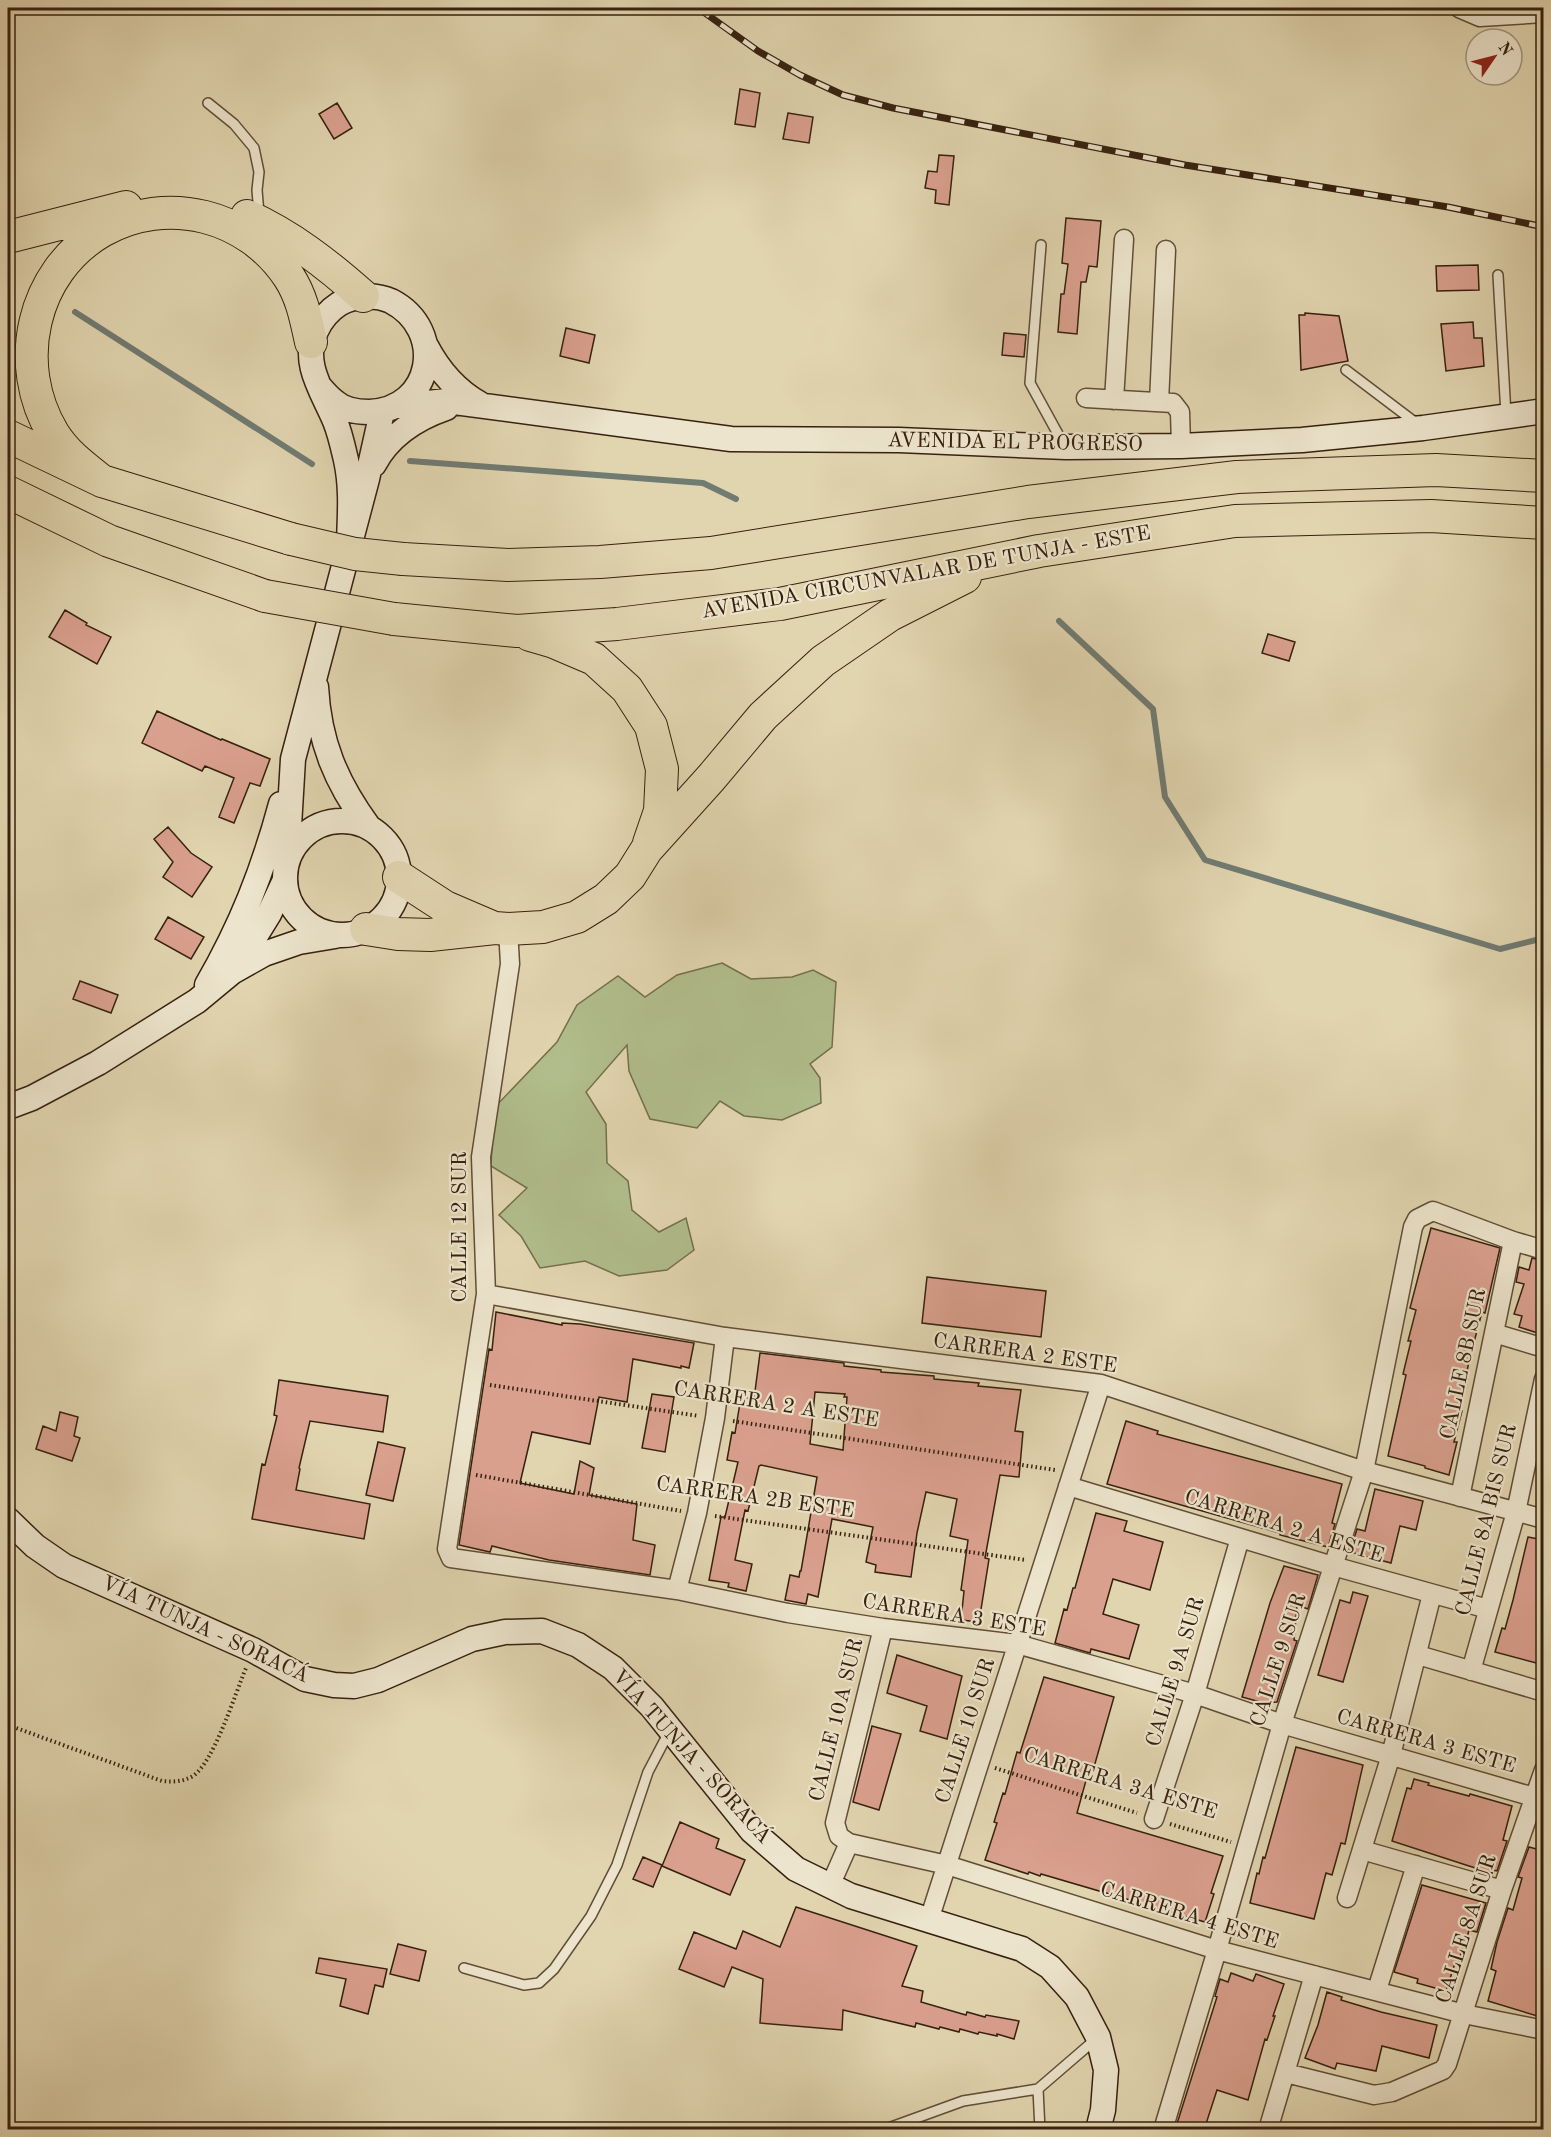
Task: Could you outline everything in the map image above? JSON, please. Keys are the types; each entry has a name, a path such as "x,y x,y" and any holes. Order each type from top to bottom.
{"highway":[{"path":"8,237 144,202 208,209 260,222 305,249 363,296"},
{"path":"102,481 75,460 54,435 39,405 31,372 31,339 39,307 54,277 75,251 102,231 132,218 165,212 208,209 244,232 270,253 295,289 304,309 311,342"},
{"path":"8,436 102,481 291,539 355,554 508,565 600,562 711,553 1028,502 1237,477 1436,470 1544,476"},
{"name":"AVENIDA CIRCUNVALAR DE TUNJA - ESTE","path":"8,492 109,541 265,596 394,619 517,631 617,624 780,604 1039,551 1235,521 1431,516 1544,523"},
{"path":"366,928 398,934 430,935 543,927 577,917 606,899 630,876 647,849 763,716 823,661 890,615 962,578 1039,551"},
{"path":"517,631 554,642 594,660 627,689 651,726 662,769 660,811 647,849"},
{"path":"399,877 445,907 502,929"}],"main road":[{"path":"319,386 336,404 358,412 390,409 415,390 425,369 426,346 419,325 404,308 385,298 363,296 340,303 321,319 311,342 311,365 319,386 336,423 346,462 351,501 349,542"},
{"name":"AVENIDA EL PROGRESO","path":"426,346 436,366 451,383 480,406"},
{"name":"AVENIDA EL PROGRESO","path":"390,409 447,401 731,439 899,440 1066,447 1181,446 1302,440 1423,428 1544,411"},
{"path":"367,479 379,455 405,429 420,419 445,408 480,406"},
{"path":"197,1001 230,945 257,885 293,759 349,542 390,409"},
{"path":"8,1107 32,1098 98,1063 197,1001 232,972 264,954 290,945 350,935 383,918 395,900 399,877 395,858 384,840 368,826 348,799 333,769 323,737 317,704 316,670"},
{"path":"293,759 286,871 292,908 310,927 335,936"},
{"path":"232,972 258,933 300,839 319,825 343,821 368,826"},
{"name":"VÍA TUNJA - SORACÁ","path":"8,1520 35,1546 64,1566 253,1650 305,1679 334,1685 354,1686 378,1680 472,1639 505,1632 542,1631 578,1645 613,1668 652,1707 752,1831 796,1869 851,1896 1022,1949 1050,1967 1077,1997 1098,2037 1106,2070 1103,2110 1098,2130"}],"street":[{"path":"1460,8 1480,17 1544,13"},
{"path":"1114,400 1124,239"},
{"path":"1159,402 1166,250"},
{"path":"1086,398 1173,403 1180,412 1181,446"},
{"name":"CALLE 12 SUR","path":"451,1558 447,1549 486,1294 481,1156 510,964 502,929"},
{"name":"CALLE 9 SUR","path":"1163,2130 1282,1724 1364,1471 1413,1227 1417,1219 1433,1211 1513,1241"},
{"path":"1513,1241 1544,1250"},
{"name":"CALLE 8B SUR","path":"1460,1497 1513,1241"},
{"name":"CARRERA 2 ESTE","path":"486,1294 725,1337 1101,1384 1364,1471 1544,1519"},
{"path":"1494,1333 1544,1348"},
{"path":"677,1590 697,1513 715,1418 725,1337"},
{"name":"CALLE 8A BIS SUR","path":"1470,1671 1516,1512 1544,1379"},
{"name":"CALLE 10 SUR","path":"929,1920 1101,1384"},
{"name":"CARRERA 2 A ESTE","path":"1070,1479 1240,1538 1488,1609"},
{"name":"CALLE 9A SUR","path":"1154,1819 1195,1694 1240,1538"},
{"name":"CARRERA 3 ESTE","path":"451,1558 677,1590 788,1613 883,1628 1017,1644 1195,1694 1282,1724 1539,1799"},
{"path":"1347,1898 1391,1755 1432,1593"},
{"name":"CALLE 10A SUR","path":"849,1844 839,1836 835,1823 883,1628"},
{"path":"1418,1655 1544,1692"},
{"name":"CALLE 8A SUR","path":"1286,2073 1374,2095 1392,2092 1414,2084 1435,2075 1447,2064 1502,1890 1539,1799 1544,1770"},
{"path":"830,1886 849,1844"},
{"name":"CARRERA 4 ESTE","path":"849,1844 947,1864 1217,1950 1464,2014 1544,2030"},
{"path":"1362,1850 1502,1890"},
{"path":"1377,1990 1416,1866"},
{"path":"1268,2130 1314,1975"}],"lane":[{"path":"208,103 234,124 254,148 259,172 257,190 260,222"},
{"path":"1041,245 1030,383 1066,447"},
{"path":"1498,275 1506,417"},
{"path":"1346,370 1423,428"},
{"path":"464,1968 524,1985 538,1983 554,1969 591,1916 618,1865 648,1772 670,1730"},
{"path":"883,2130 963,2102 1038,2089 1098,2037"},
{"path":"1038,2089 1040,2130"}],"path":[{"name":"CARRERA 2 A ESTE","path":"471,1382 715,1418 1070,1479"},
{"name":"CARRERA 2B ESTE","path":"460,1472 697,1513 1044,1562"},
{"path":"8,1725 162,1781 176,1783 194,1775 209,1758 253,1650"},
{"name":"CARRERA 3A ESTE","path":"980,1763 1154,1819 1247,1846"}],"green space":[{"path":"722,963 751,979 792,977 813,970 836,982 832,1047 810,1064 820,1078 821,1103 782,1120 744,1116 720,1101 697,1128 650,1119 629,1071 627,1045 586,1092 606,1124 607,1163 628,1181 632,1210 659,1232 686,1218 694,1250 667,1270 619,1276 585,1261 540,1268 521,1236 499,1215 527,1188 491,1166 494,1108 557,1042 577,1005 618,976 645,997 677,975"}],"building":[{"path":"740,89 760,93 755,127 735,124"},
{"path":"337,103 352,128 334,139 319,114"},
{"path":"788,113 813,117 809,143 783,139"},
{"path":"939,155 954,156 949,205 935,203 936,190 925,188 928,171 937,172"},
{"path":"1066,218 1101,221 1097,267 1089,266 1086,282 1081,282 1077,334 1058,332 1061,294 1064,294 1068,264 1062,263"},
{"path":"1478,265 1479,290 1437,291 1436,266"},
{"path":"1305,313 1339,316 1348,361 1301,370 1299,315 1305,315"},
{"path":"1473,322 1474,338 1482,338 1484,366 1446,371 1441,324"},
{"path":"566,328 595,335 589,363 560,356"},
{"path":"1004,333 1026,335 1024,357 1002,355"},
{"path":"65,610 87,623 86,625 111,637 97,664 49,637"},
{"path":"1268,634 1295,642 1289,661 1262,653"},
{"path":"157,711 270,759 260,786 250,783 234,823 219,817 234,778 205,766 202,771 142,743"},
{"path":"168,827 191,853 212,867 192,897 163,877 173,862 154,839"},
{"path":"168,917 204,937 191,959 155,939"},
{"path":"80,981 118,995 111,1013 73,999"},
{"path":"1431,1228 1500,1248 1485,1313 1482,1312 1469,1361 1466,1377 1468,1378 1460,1410 1462,1411 1454,1442 1457,1442 1449,1475 1388,1456 1406,1375 1403,1374 1411,1341 1408,1341 1416,1310 1410,1308"},
{"path":"1532,1258 1544,1261 1544,1335 1519,1327 1522,1316 1514,1314 1524,1284 1516,1282 1519,1267 1529,1270"},
{"path":"927,1277 1046,1291 1041,1337 922,1323"},
{"path":"496,1312 562,1325 562,1323 580,1324 694,1343 689,1368 633,1359 627,1402 599,1397 590,1444 532,1432 520,1483 574,1494 580,1461 594,1468 589,1495 637,1504 633,1540 655,1545 650,1575 549,1560 492,1546 490,1552 459,1545 489,1349 492,1350"},
{"path":"760,1353 844,1363 844,1366 881,1370 881,1372 934,1376 934,1379 979,1383 978,1386 1021,1390 1015,1431 1023,1432 1019,1477 1000,1475 985,1558 989,1559 979,1622 961,1620 964,1591 961,1590 968,1540 950,1536 957,1499 926,1492 911,1577 875,1572 876,1565 866,1562 873,1527 832,1519 818,1597 808,1594 806,1604 785,1600 790,1575 799,1577 801,1571 817,1477 761,1465 748,1511 745,1510 735,1560 752,1564 746,1591 728,1587 729,1583 709,1580 721,1517 725,1517 738,1462 727,1460 732,1432 735,1433 741,1397 754,1399","holes":["815,1392 845,1394 844,1397 847,1397 843,1450 810,1444"]},
{"path":"279,1380 388,1396 383,1432 310,1421 299,1468 296,1490 370,1504 364,1539 252,1519 262,1464 265,1465 277,1416 274,1415"},
{"path":"652,1394 674,1397 665,1452 642,1448"},
{"path":"60,1412 78,1417 74,1436 80,1438 72,1461 36,1449 43,1426 56,1431"},
{"path":"1126,1421 1158,1431 1157,1434 1342,1484 1332,1523 1335,1524 1328,1547 1107,1484"},
{"path":"378,1442 405,1448 393,1501 366,1495"},
{"path":"1375,1489 1423,1501 1416,1530 1400,1526 1391,1563 1350,1552 1357,1529 1365,1531"},
{"path":"1096,1513 1127,1521 1124,1531 1163,1542 1150,1590 1113,1579 1103,1614 1139,1625 1129,1659 1091,1649 1090,1653 1055,1643 1064,1609 1067,1610 1073,1588 1075,1588"},
{"path":"1528,1537 1544,1540 1544,1665 1495,1652 1502,1628 1505,1629"},
{"path":"1284,1566 1318,1575 1308,1609 1297,1605 1294,1640 1297,1641 1277,1702 1264,1703 1242,1697 1270,1603"},
{"path":"1353,1592 1368,1596 1343,1682 1318,1675 1340,1600 1350,1603"},
{"path":"897,1655 962,1676 947,1739 920,1731 927,1706 887,1693"},
{"path":"1044,1677 1114,1697 1094,1767 1090,1766 1077,1813 1223,1856 1211,1893 1214,1894 1205,1922 1041,1874 1040,1876 1029,1872 1028,1874 985,1860 997,1823 994,1822 1003,1793 1005,1794 1017,1752 1020,1753"},
{"path":"872,1726 901,1734 879,1810 853,1802"},
{"path":"1296,1747 1363,1765 1345,1844 1341,1843 1332,1875 1326,1873 1314,1919 1250,1903"},
{"path":"1414,1779 1429,1783 1428,1785 1512,1806 1503,1840 1507,1841 1497,1871 1492,1870 1492,1873 1392,1841 1407,1788 1411,1789"},
{"path":"680,1822 719,1839 716,1848 745,1860 730,1895 662,1866"},
{"path":"1529,1847 1544,1851 1544,2018 1488,2001 1496,1971 1491,1969 1497,1942 1508,1908 1513,1910 1522,1878 1518,1877"},
{"path":"643,1857 662,1865 653,1887 633,1879"},
{"path":"1422,1885 1486,1903 1477,1932 1469,1930 1465,1946 1463,1946 1459,1961 1456,1960 1446,1991 1417,1983 1418,1979 1394,1972"},
{"path":"796,1907 917,1946 902,1986 923,1991 921,2002 966,2015 967,2012 985,2017 986,2015 1019,2021 1014,2039 997,2034 997,2036 979,2032 978,2034 960,2029 959,2032 940,2027 939,2029 916,2023 915,2027 843,2010 842,2030 760,2023 763,1979 732,1967 724,1987 679,1969 694,1932 736,1949 743,1931 780,1947"},
{"path":"398,1944 426,1951 419,1981 390,1974"},
{"path":"319,1958 387,1969 383,1987 375,1985 368,2014 340,2006 346,1979 316,1973"},
{"path":"1231,1973 1253,1981 1256,1974 1284,1984 1267,2040 1265,2039 1248,2100 1217,2090 1204,2130 1175,2130 1217,1997 1215,1996 1220,1979 1228,1982"},
{"path":"1327,1992 1342,1997 1341,2000 1381,2012 1437,2025 1429,2058 1382,2046 1376,2071 1337,2063 1335,2069 1305,2058 1318,2025"}],"waterway":[{"path":"75,312 312,464"},
{"path":"410,461 703,483 736,499"},
{"path":"1059,621 1153,709 1165,797 1205,860 1500,949 1544,938"}],"railway":[{"path":"698,8 758,51 800,75 843,95 893,108 1185,165 1448,207 1544,227"}]}
